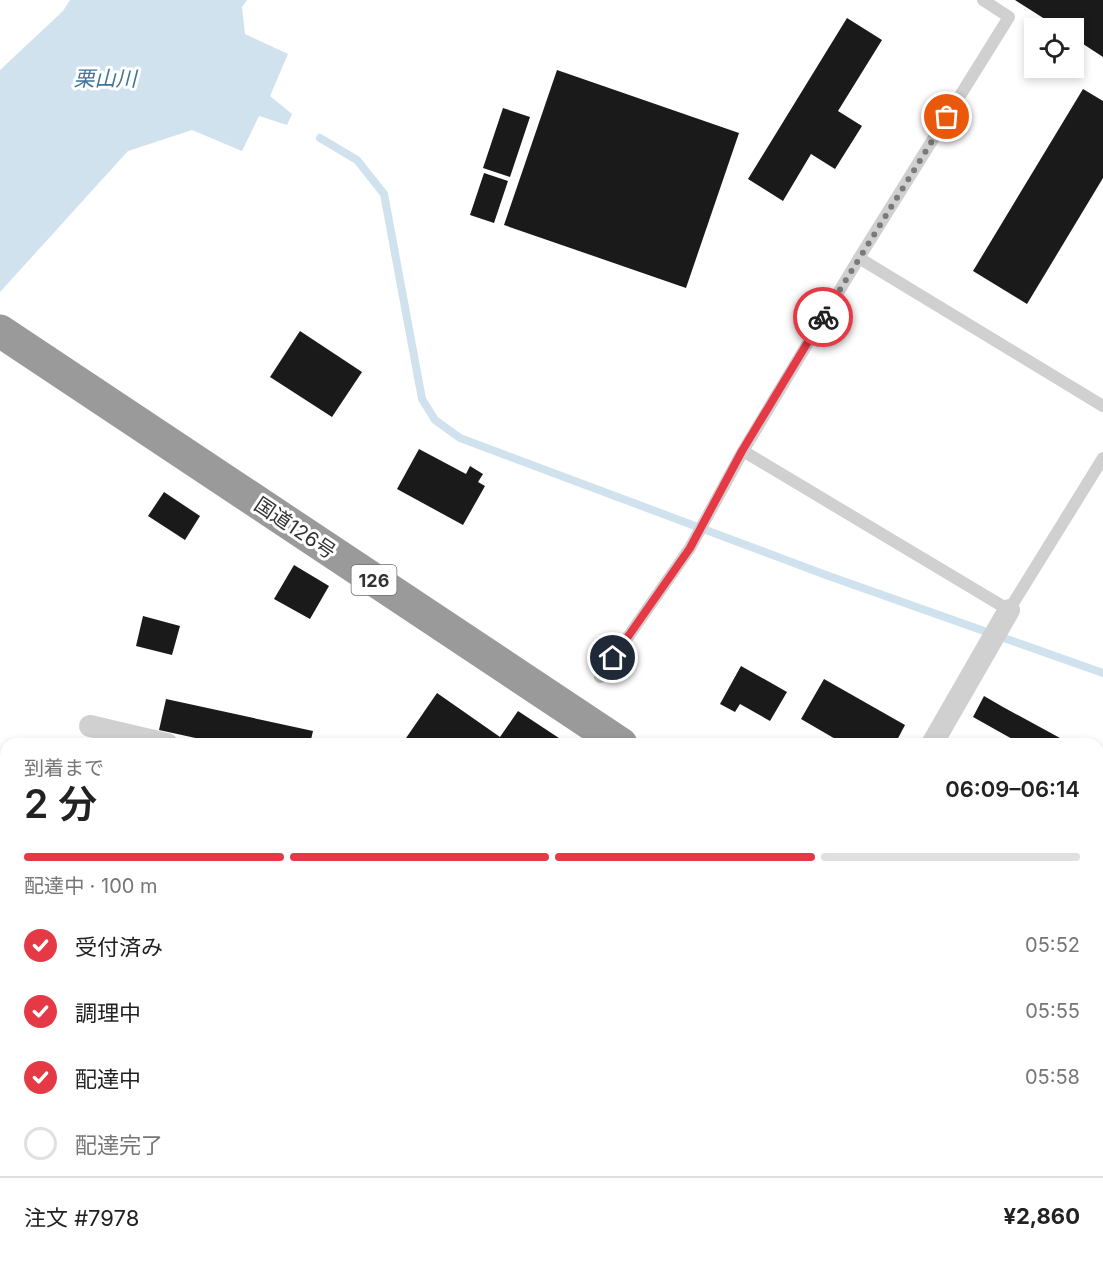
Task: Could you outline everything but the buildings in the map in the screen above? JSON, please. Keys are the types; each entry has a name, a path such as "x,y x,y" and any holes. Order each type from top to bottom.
{"highway":[{"name":"国道126号","path":"0,331 612,738"}],"street":[{"path":"936,738 1009,610"},
{"path":"90,726 141,738"}],"lane":[{"path":"600,676 690,548 742,451 1009,17 982,0"},
{"path":"859,258 1103,406"},
{"path":"742,451 1009,610 1103,458"}],"water":[{"name":"栗山川","path":"70,0 247,0 242,7 245,34 288,54 270,96 292,114 287,125 259,116 242,151 192,130 128,151 0,292 0,70 63,11"}],"waterway":[{"path":"320,138 357,160 384,194 422,399 435,420 460,438 826,575 1103,673"}],"way so far":[{"path":"823,317 947,117"}],"route":[{"path":"613,658 690,548 742,451 823,317"}]}
